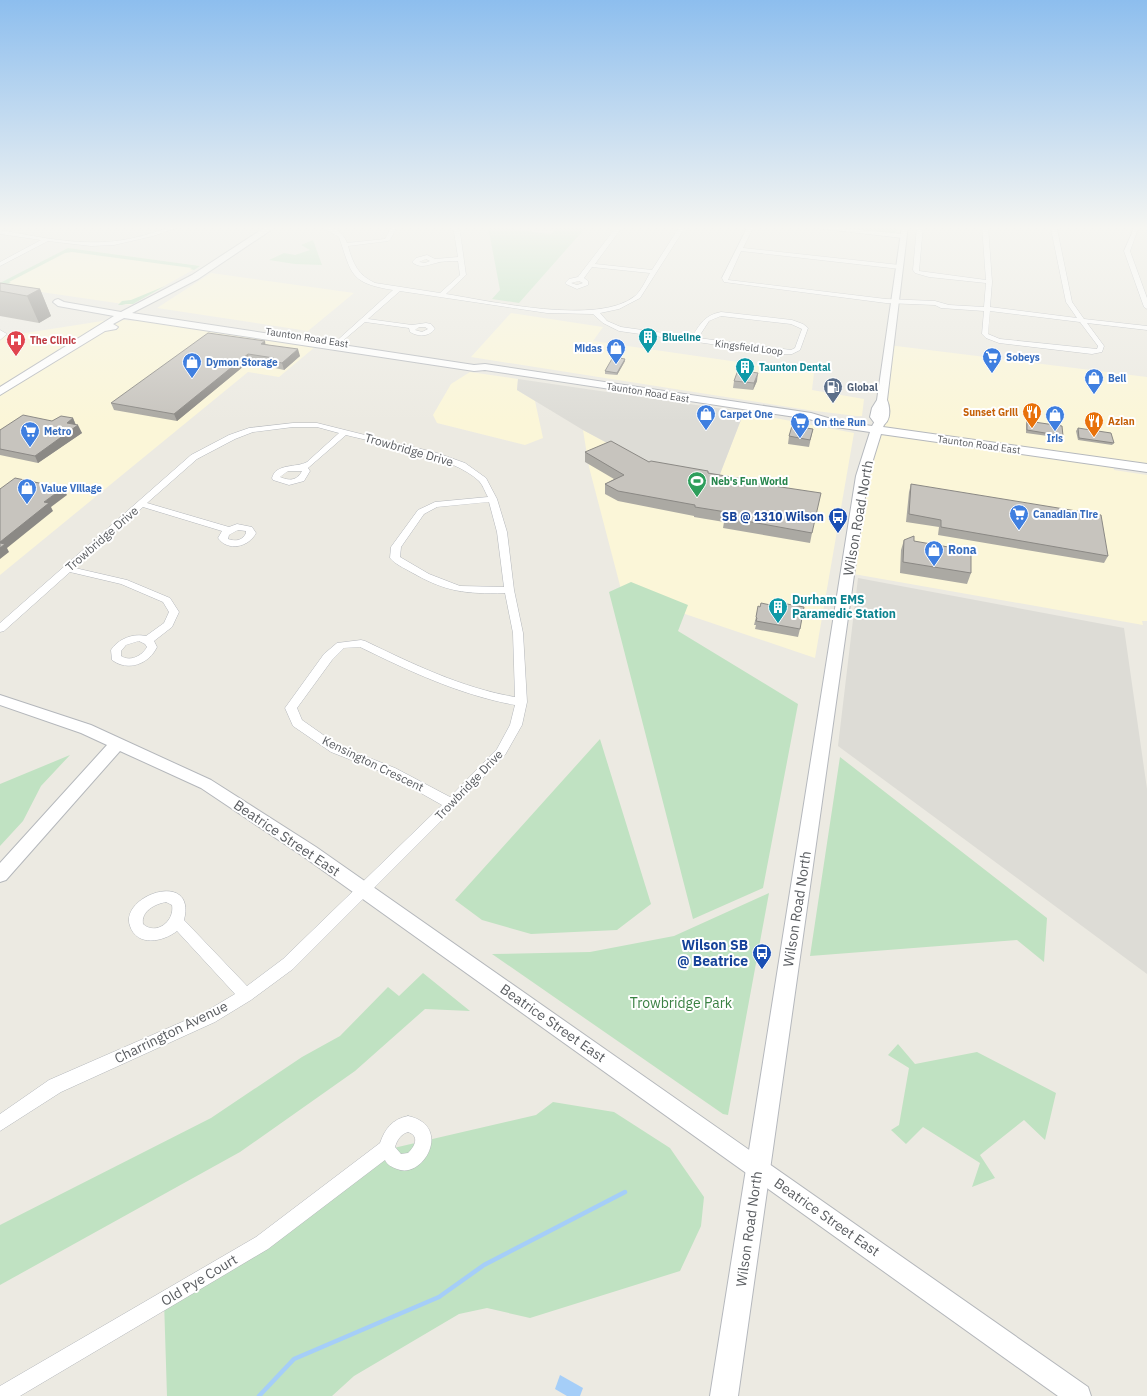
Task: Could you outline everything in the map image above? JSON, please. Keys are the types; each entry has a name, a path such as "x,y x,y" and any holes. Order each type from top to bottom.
{"main road":[{"path":"0,392 102,329 113,327 131,313 163,298 166,293 169,291"},
{"name":"Taunton Road East","path":"54,301 61,304 131,313 335,344 474,368 485,368 811,416 828,422 878,427 1147,462"},
{"name":"Taunton Road East","path":"878,427 1147,468"},
{"name":"Wilson Road North","path":"724,1396 862,476 878,427"}],"street":[{"path":"335,344 396,291"},
{"path":"405,291 571,313 595,312 617,307 638,298 642,291"},
{"path":"440,296 445,291"},
{"path":"806,291 895,301 906,304 987,309 1147,328"},
{"name":"Wilson Road North","path":"878,427 884,418 886,407 882,400 896,291"},
{"path":"988,291 985,334 988,337 999,341 1092,352 1100,351 1101,346 1069,302 1067,291"},
{"path":"1141,291 1147,307"},
{"path":"595,312 605,322 619,329 694,340"},
{"name":"Kingsfield Loop","path":"721,314 792,322 805,328 798,349 792,352 782,352 694,340 706,319 711,315 721,314"},
{"path":"363,320 413,328"},
{"path":"0,332 4,334 0,338"},
{"name":"Trowbridge Drive","path":"0,629 194,457 212,446 252,430 293,424 317,425 434,455 462,465 483,480 493,499 502,532 509,590 518,633 521,702 516,725 502,752 364,890"},
{"path":"303,468 310,464 344,432"},
{"path":"493,499 435,505 421,512 396,547 395,558 407,566 441,583 460,589 509,590"},
{"path":"142,504 219,526 228,530"},
{"path":"68,569 124,582 167,600 174,612 168,625 148,640"},
{"name":"Kensington Crescent","path":"451,804 391,771 335,748 296,723 291,708 333,653 341,645 361,643 425,674 498,698 521,702"},
{"name":"Beatrice Street East","path":"0,700 54,717 118,743 206,784 310,852 1079,1396"},
{"path":"0,875 118,743"},
{"name":"Charrington Avenue","path":"0,1123 55,1086 210,1017 246,995 288,964 364,890"},
{"path":"177,922 246,995"},
{"name":"Old Pye Court","path":"2,1396 262,1243 387,1148"}],"shaded area":[{"path":"35,291 155,291 130,305"},
{"path":"183,291 341,291 354,293 308,331 157,308"},
{"path":"511,313 603,327 593,341 814,373 812,390 864,399 862,416 808,410 471,357"},
{"path":"115,319 137,320 315,347 279,377 248,372 0,575 0,337"},
{"path":"888,345 1147,377 1147,468 1113,463 1114,470 1147,475 1147,621 1142,621 1143,625 848,573 877,430"},
{"path":"470,372 518,379 517,390 535,401 543,438 525,445 437,423 433,415 451,384"},
{"path":"518,379 744,412 717,482 650,466 583,430 517,390"},
{"path":"744,412 854,433 815,658 685,614 623,597 589,467 583,430 650,466 717,481"},
{"path":"858,578 1124,628 1147,789 1147,974 838,746"}],"green space":[{"path":"156,291 133,304 118,305 122,301 131,300"},
{"path":"499,291 529,291 519,303 492,299"},
{"path":"631,582 688,605 678,631 798,704 763,888 693,919 609,592"},
{"path":"600,739 651,904 617,930 531,934 482,920 455,900"},
{"path":"70,755 41,786 23,821 0,846 0,784"},
{"path":"840,757 1047,918 1044,962 1017,940 810,956"},
{"name":"Trowbridge Park","path":"769,893 728,1115 723,1114 492,954 590,952 674,936"},
{"path":"423,973 470,1011 425,1009 355,1071 240,1152 0,1285 0,1225 211,1118 302,1057 340,1036 388,987 399,996"},
{"path":"898,1044 915,1064 977,1052 1056,1093 1045,1140 1024,1120 980,1155 995,1178 972,1187 980,1163 923,1127 906,1144 891,1130 899,1125 909,1068 888,1055"},
{"path":"553,1102 614,1112 670,1148 704,1197 701,1226 680,1271 530,1318 487,1308 459,1314 354,1376 332,1396 167,1396 164,1301 385,1150 536,1115"}],"water":[{"path":"560,1375 583,1388 580,1396 567,1396 555,1389"}],"building":[{"path":"1,291 36,291 27,296"},
{"name":"Dymon Storage","path":"208,333 265,341 261,344 298,349 282,363 273,361 274,358 248,354 174,414 111,403"},
{"path":"613,357 625,359 617,373 605,371"},
{"path":"738,370 758,373 754,383 734,381"},
{"name":"Metro","path":"23,415 52,421 61,416 73,418 67,423 78,425 35,456 0,449 0,430"},
{"path":"1027,421 1062,426 1063,436 1027,430"},
{"path":"792,426 813,429 810,440 789,436"},
{"path":"1078,428 1111,433 1114,443 1079,438"},
{"name":"Neb's Fun World","path":"611,441 649,462 651,461 708,471 708,473 755,481 754,483 821,493 812,533 724,517 726,512 618,491 605,484 624,475 585,452"},
{"name":"Value Village","path":"15,478 63,488 44,502 49,503 0,542 0,489"},
{"name":"Canadian Tire","path":"911,484 1101,515 1108,556 941,527 941,520 909,514"},
{"path":"914,536 914,541 971,551 971,573 903,562 904,540"},
{"path":"0,543 5,544 0,548"},
{"path":"761,603 780,607 781,603 804,607 800,629 756,621 758,606 760,607"}],"waterway":[{"path":"259,1396 294,1359 439,1297 484,1265 625,1192"}],"place":[{"name":"Blueline","path":"648,354"},
{"name":"The Clinic","path":"16,357"},
{"name":"Midas","path":"616,365"},
{"name":"Sobeys","path":"992,374"},
{"name":"Dymon Storage","path":"192,379"},
{"name":"Taunton Dental","path":"745,384"},
{"name":"Bell","path":"1094,395"},
{"name":"Global","path":"833,404"},
{"name":"Sunset Grill","path":"1032,429"},
{"name":"Carpet One","path":"706,431"},
{"name":"Iris","path":"1055,432"},
{"name":"Azian","path":"1094,438"},
{"name":"On the Run","path":"800,439"},
{"name":"Metro","path":"30,448"},
{"name":"Neb's Fun World","path":"697,498"},
{"name":"Value Village","path":"27,505"},
{"name":"Canadian Tire","path":"1019,531"},
{"name":"SB @ 1310 Wilson","path":"838,534"},
{"name":"Rona","path":"934,567"},
{"name":"Durham EMS Paramedic Station","path":"778,624"},
{"name":"Wilson SB @ Beatrice","path":"762,970"}]}
